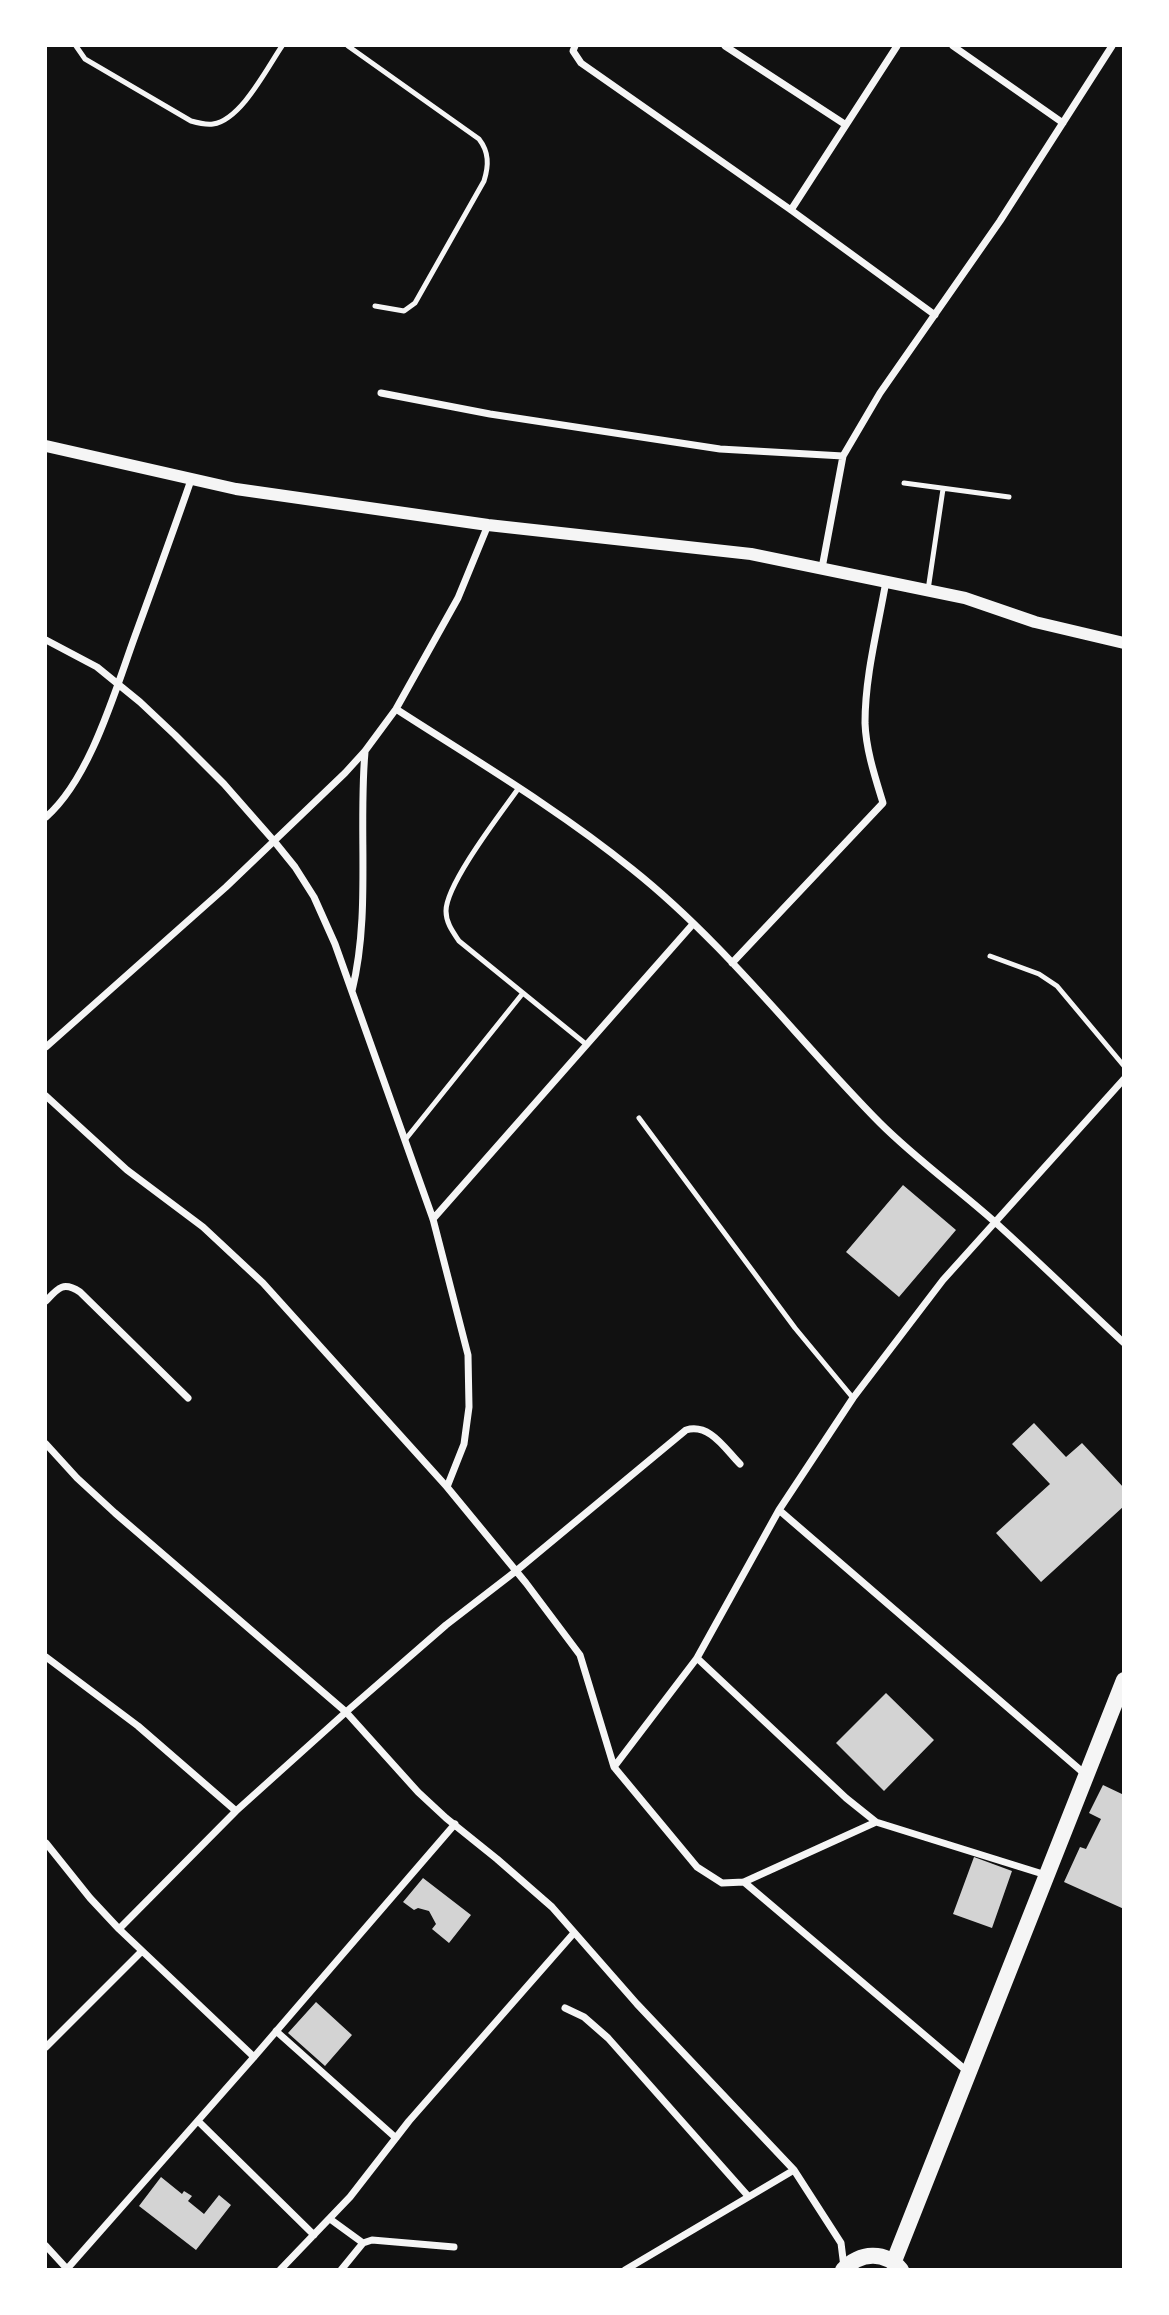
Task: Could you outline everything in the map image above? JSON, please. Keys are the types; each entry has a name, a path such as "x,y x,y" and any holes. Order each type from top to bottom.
{"main road":[{"path":"844,2269 865,2255 878,2255 898,2266 968,2073 1124,1680"}],"street":[{"path":"575,46 573,51 582,64 935,314"},
{"path":"725,46 846,125"},
{"path":"791,210 897,46"},
{"path":"953,46 1063,123"},
{"path":"822,568 843,456 880,393 1000,221 1112,46"},
{"path":"381,393 490,414 720,449 843,456"},
{"path":"46,446 236,489 488,525 751,554 965,597 1035,622 1124,643"},
{"path":"46,817 71,790 89,755 118,683 191,480"},
{"path":"46,1047 226,887 365,751 396,709 458,598 488,525"},
{"path":"732,963 883,803 871,762 865,724 868,683 886,582"},
{"path":"46,640 97,667 118,683 223,784 295,867 314,897 335,944 433,1219 468,1355 470,1407 464,1444 447,1487"},
{"path":"396,709 633,869 768,999 820,1061 883,1125 995,1223 1124,1343"},
{"path":"352,992 362,931 361,794 365,751"},
{"path":"433,1219 693,924"},
{"path":"614,1767 697,1658 779,1510 853,1398 943,1280 1124,1079"},
{"path":"46,1096 127,1170 202,1227 263,1283 447,1487 580,1655 614,1767 697,1867 722,1884 744,1882 876,1822"},
{"path":"46,1301 62,1286 71,1286 188,1398"},
{"path":"118,1929 236,1811 346,1712 446,1625 516,1571 686,1430 696,1427 706,1429 740,1464"},
{"path":"46,1444 77,1478 143,1538 346,1712 418,1792 552,1907 573,1934 794,2169 841,2242 844,2269"},
{"path":"779,1510 1086,1776"},
{"path":"46,1657 147,1734 236,1811"},
{"path":"697,1658 846,1798 876,1822 1046,1875"},
{"path":"46,2246 68,2269 455,1824"},
{"path":"46,1843 118,1929 254,2057"},
{"path":"744,1882 968,2073"},
{"path":"281,2270 350,2197 396,2138 573,1934"},
{"path":"46,2047 141,1952"},
{"path":"565,2008 584,2017 608,2038 748,2196"},
{"path":"276,2031 396,2138"},
{"path":"198,2121 314,2235"},
{"path":"625,2270 794,2169"},
{"path":"330,2218 363,2243"},
{"path":"341,2270 363,2243 372,2240 454,2247"}],"lane":[{"path":"76,46 85,60 191,121 216,124 239,110 282,46"},
{"path":"348,46 479,139 485,147 489,165 484,181 415,303 404,311 374,306"},
{"path":"904,483 1009,496"},
{"path":"928,590 943,489"},
{"path":"518,789 468,861 451,894 446,911 450,930 459,941 587,1045"},
{"path":"990,956 1028,969 1056,986 1124,1066"},
{"path":"405,1140 523,993"},
{"path":"639,1118 794,1328 853,1398"}],"building":[{"path":"903,1185 956,1230 899,1297 846,1252"},
{"path":"1034,1423 1066,1457 1082,1443 1124,1488 1124,1506 1041,1582 996,1533 1050,1484 1012,1444"},
{"path":"886,1693 934,1740 884,1791 836,1743"},
{"path":"1103,1785 1124,1795 1124,1909 1064,1882 1080,1847 1086,1849 1101,1819 1089,1813"},
{"path":"974,1857 1012,1871 992,1928 953,1914"},
{"path":"423,1878 471,1915 449,1943 432,1929 436,1924 429,1911 418,1908 414,1910 403,1902"},
{"path":"316,2002 352,2035 325,2066 288,2033"},
{"path":"161,2177 182,2194 184,2191 192,2196 188,2201 204,2214 219,2195 231,2205 196,2250 139,2206"}]}
